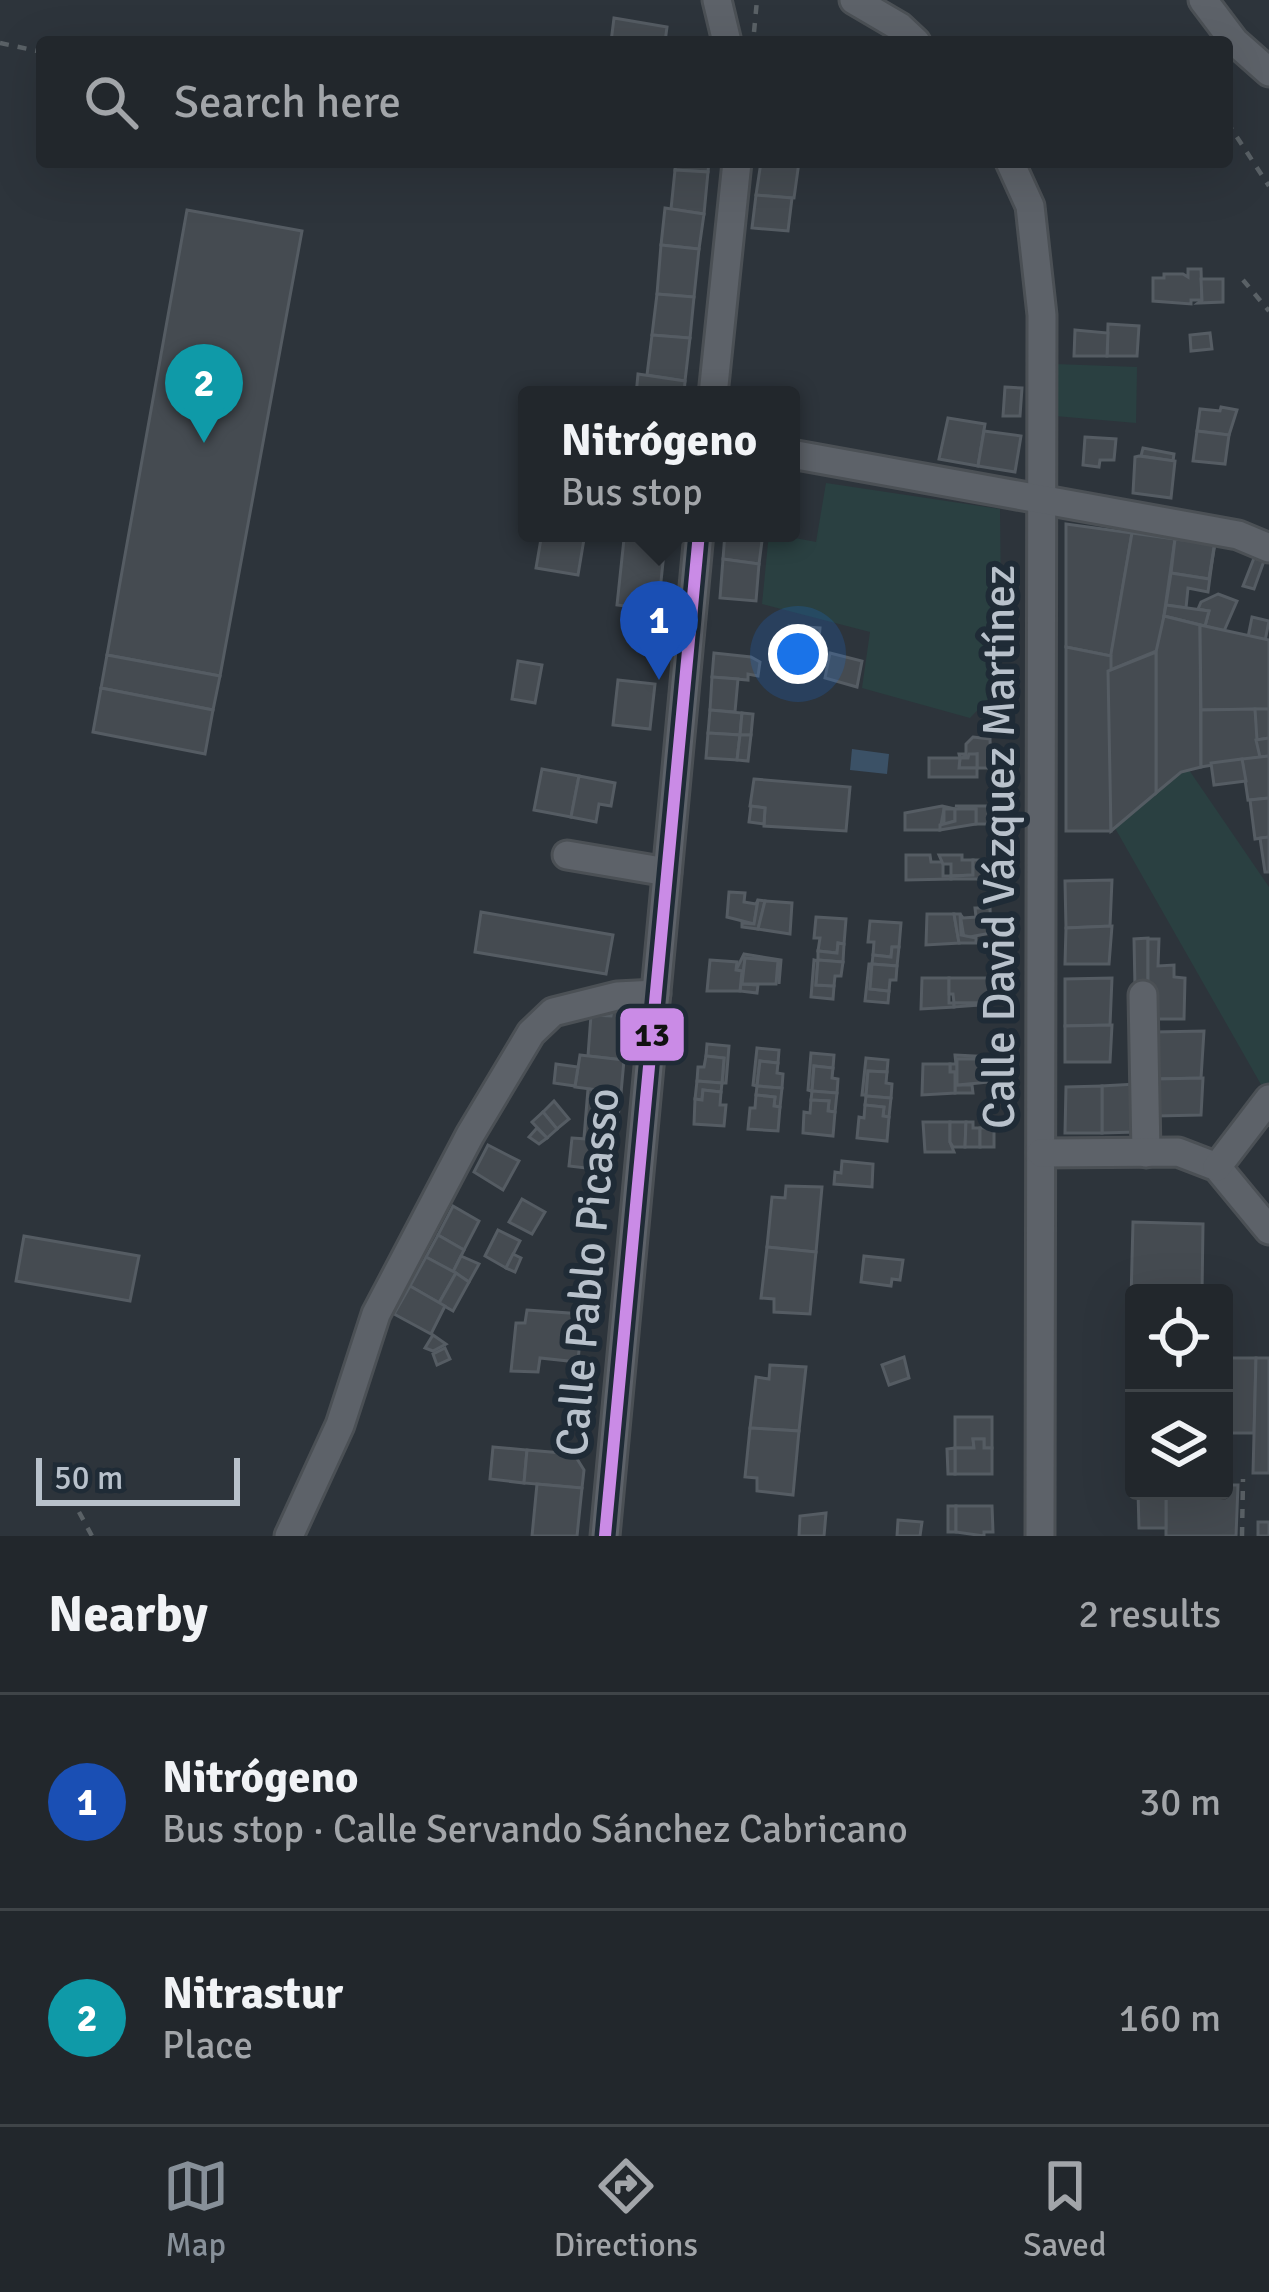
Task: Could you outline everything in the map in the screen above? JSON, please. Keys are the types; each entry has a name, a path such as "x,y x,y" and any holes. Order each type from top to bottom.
{"street":[{"path":"717,0 726,36"},
{"path":"854,0 910,36"},
{"path":"1203,0 1230,36"},
{"path":"1233,40 1269,72"},
{"path":"714,386 736,168"},
{"name":"Calle David Vázquez Martínez","path":"1013,168 1030,206 1038,258 1040,1536"},
{"path":"800,456 1238,535 1269,548"},
{"name":"Calle Pablo Picasso","path":"605,1536 698,542"},
{"path":"567,855 667,872"},
{"path":"289,1536 340,1425 376,1314 470,1135 531,1033 553,1012 617,996 656,994"},
{"path":"1143,995 1146,1153"},
{"path":"1217,1167 1269,1100"},
{"path":"1041,1153 1178,1152 1217,1167 1269,1230"}],"path":[{"path":"753,36 757,0"},
{"path":"0,44 36,51"},
{"path":"1233,131 1269,186"},
{"path":"1243,280 1269,311"},
{"path":"1242,1536 1243,1480"},
{"path":"79,1511 92,1536"}],"green space":[{"path":"1055,364 1137,367 1136,423 1055,416"},
{"path":"826,483 1000,509 1002,699 988,699 970,718 862,688 870,632 762,604 768,542 816,542"},
{"path":"1189,770 1269,887 1269,1085 1263,1088 1115,828"}],"water":[{"path":"852,749 889,754 887,774 850,770"}],"building":[{"path":"614,18 667,27 666,36 612,36"},
{"path":"675,168 708,168 708,172"},
{"path":"760,168 798,168 794,198 756,195"},
{"path":"675,170 708,172 704,214 671,209"},
{"path":"756,195 792,198 788,231 752,228"},
{"path":"665,208 704,214 699,249 661,245"},
{"path":"187,210 302,231 220,676 107,655"},
{"path":"661,245 699,249 694,297 657,294"},
{"path":"1188,269 1201,269 1202,300 1191,300 1191,304 1153,301 1153,278 1164,278 1164,274 1188,277"},
{"path":"1201,279 1223,279 1223,302 1198,303"},
{"path":"657,294 694,297 690,338 652,335"},
{"path":"1108,324 1139,326 1137,356 1107,356"},
{"path":"1075,330 1108,333 1107,356 1074,356"},
{"path":"1210,333 1212,349 1191,351 1190,335"},
{"path":"652,335 690,338 685,381 647,375"},
{"path":"638,374 685,381 685,386 637,386"},
{"path":"1005,387 1022,388 1020,416 1003,416"},
{"path":"1221,407 1237,410 1229,435 1197,431 1200,409 1220,411"},
{"path":"948,418 985,424 978,466 939,459"},
{"path":"984,431 1021,436 1015,472 978,466"},
{"path":"1197,431 1229,435 1225,464 1193,461"},
{"path":"1085,437 1116,439 1114,460 1100,460 1099,467 1083,465"},
{"path":"1143,448 1174,454 1173,461 1141,456"},
{"path":"1135,457 1175,461 1171,498 1133,493"},
{"path":"1066,524 1132,533 1111,656 1066,647"},
{"path":"1132,533 1175,539 1159,650 1108,671"},
{"path":"1175,539 1215,544 1209,579 1171,573"},
{"path":"540,542 584,542 578,575 536,568"},
{"path":"624,542 665,543 658,610 617,605"},
{"path":"724,542 762,542 759,564 723,559"},
{"path":"1214,547 1208,592 1188,588 1186,608 1166,605 1171,573 1209,579"},
{"path":"1254,558 1264,561 1254,589 1243,586"},
{"path":"723,559 759,564 756,601 720,598"},
{"path":"1218,594 1237,601 1224,631 1205,626 1209,611 1198,609 1201,602"},
{"path":"1166,605 1209,611 1205,626 1164,616"},
{"path":"1164,616 1200,625 1201,767 1181,772 1156,793 1156,652"},
{"path":"1252,617 1269,621 1265,641 1248,637"},
{"path":"1200,625 1269,640 1269,709 1201,710"},
{"path":"789,626 820,628 817,659 787,658"},
{"path":"1066,647 1111,656 1111,831 1066,831"},
{"path":"1156,652 1156,793 1111,831 1108,671"},
{"path":"714,653 751,657 760,662 758,676 748,674 748,680 712,677"},
{"path":"830,653 862,661 857,687 825,678"},
{"path":"107,655 220,676 213,710 101,688"},
{"path":"518,661 542,665 535,703 512,699"},
{"path":"712,677 738,679 735,712 710,710"},
{"path":"618,680 655,684 650,729 613,725"},
{"path":"101,688 213,710 205,754 93,732"},
{"path":"1255,709 1260,757 1201,767 1201,710"},
{"path":"1255,709 1269,709 1269,738 1257,740"},
{"path":"710,710 742,713 740,735 708,733"},
{"path":"742,713 753,714 751,735 740,735"},
{"path":"708,733 740,735 737,760 706,758"},
{"path":"740,735 751,735 748,761 737,760"},
{"path":"973,737 990,739 991,768 977,768 977,754 960,758"},
{"path":"1269,738 1269,756 1260,757 1256,740"},
{"path":"977,754 977,768 959,768 960,758"},
{"path":"1269,756 1269,798 1248,800 1242,759"},
{"path":"929,758 960,758 959,768 977,768 977,777 929,777"},
{"path":"1242,759 1246,781 1214,785 1211,763"},
{"path":"542,769 579,776 571,817 534,810"},
{"path":"579,776 615,783 611,806 599,804 596,822 571,817"},
{"path":"754,779 850,787 846,831 764,826 765,808 750,806"},
{"path":"1269,798 1269,837 1255,839 1250,800"},
{"path":"751,806 765,808 764,824 749,822"},
{"path":"942,806 955,809 944,809 940,830 905,830 905,813"},
{"path":"955,806 992,806 993,824 976,824 976,809"},
{"path":"944,809 955,809 955,821 944,825"},
{"path":"955,809 976,809 976,824 940,830 940,825 955,821"},
{"path":"1269,837 1269,872 1265,872 1260,838"},
{"path":"906,855 930,855 931,862 943,862 943,876 951,879 906,880"},
{"path":"939,855 973,860 973,875 951,876 951,864 943,864"},
{"path":"973,860 993,860 994,879 951,879 973,875"},
{"path":"1112,880 1110,926 1066,928 1065,881"},
{"path":"729,892 745,893 744,902 756,904 758,900 754,924 727,917"},
{"path":"758,900 765,901 758,929 742,927 742,923 754,924"},
{"path":"765,901 792,903 790,934 758,929"},
{"path":"975,908 990,908 991,933 964,938 960,914 976,917"},
{"path":"481,912 613,935 606,974 475,952"},
{"path":"927,914 954,914 959,943 926,945"},
{"path":"954,914 960,914 961,935 976,938 976,943 959,943"},
{"path":"816,917 846,919 844,944 838,943 837,953 818,951"},
{"path":"870,921 901,923 899,947 892,947 891,957 873,955 874,942 868,942"},
{"path":"1112,926 1109,964 1065,964 1066,928"},
{"path":"1148,938 1148,987 1135,988 1134,939"},
{"path":"1148,939 1159,939 1158,966 1174,965 1174,977 1185,978 1184,1019 1154,1019"},
{"path":"838,943 844,944 843,962 818,960 818,951 837,953"},
{"path":"892,947 899,947 897,966 872,964 873,955 891,957"},
{"path":"744,954 781,960 779,984 778,961 745,958 742,984 758,985 757,993 740,991 742,971 736,970"},
{"path":"745,958 778,961 776,984 742,984"},
{"path":"710,960 737,962 736,970 742,971 740,991 707,991"},
{"path":"814,960 818,961 816,985 834,986 833,999 811,997"},
{"path":"818,960 843,962 834,986 816,985"},
{"path":"869,964 870,989 889,991 888,1003 865,1001"},
{"path":"872,964 897,966 889,991 870,989"},
{"path":"922,978 949,978 949,1003 954,1007 921,1009"},
{"path":"949,978 991,978 991,1003 954,1003"},
{"path":"991,978 993,1004 954,1007 954,1003 991,1003"},
{"path":"1112,978 1110,1025 1065,1026 1065,979"},
{"path":"631,1004 624,1060 588,1056 591,1015 611,1016 612,1010"},
{"path":"1112,1025 1110,1062 1065,1062 1065,1026"},
{"path":"1204,1031 1201,1078 1156,1079 1155,1032"},
{"path":"707,1044 729,1046 726,1083 722,1083 724,1058 706,1056"},
{"path":"757,1048 779,1050 778,1063 760,1061 757,1086 753,1085"},
{"path":"811,1053 834,1055 833,1068 814,1066 812,1091 808,1090"},
{"path":"580,1055 624,1060 621,1093 575,1087"},
{"path":"955,1055 993,1057 993,1082 990,1059 957,1059 957,1085 972,1085 973,1093 955,1093 950,1064 956,1064"},
{"path":"706,1056 724,1058 722,1083 697,1081 698,1067 704,1067"},
{"path":"866,1058 888,1060 887,1072 868,1071 866,1095 862,1095"},
{"path":"957,1059 990,1059 990,1082 957,1085"},
{"path":"760,1061 778,1063 782,1088 757,1086"},
{"path":"556,1064 578,1067 575,1086 554,1083"},
{"path":"923,1064 950,1064 955,1093 922,1095"},
{"path":"814,1066 833,1068 837,1093 812,1091"},
{"path":"868,1071 887,1072 891,1098 866,1096"},
{"path":"1203,1078 1201,1115 1156,1116 1156,1079"},
{"path":"697,1081 722,1083 721,1092 703,1090 702,1100 695,1099"},
{"path":"1136,1084 1136,1132 1102,1133 1102,1086"},
{"path":"757,1086 782,1088 780,1107 774,1106 775,1097 756,1095"},
{"path":"1102,1086 1102,1133 1065,1133 1066,1087"},
{"path":"588,1089 621,1093 615,1141 584,1138"},
{"path":"703,1090 721,1092 720,1105 726,1105 724,1126 694,1124 695,1099 702,1100"},
{"path":"812,1091 837,1093 835,1112 828,1111 829,1101 811,1100"},
{"path":"756,1095 775,1097 774,1106 780,1107 778,1131 748,1129"},
{"path":"866,1096 891,1098 889,1117 883,1116 884,1107 865,1105"},
{"path":"811,1100 829,1101 828,1111 835,1112 833,1136 803,1133 804,1112 810,1113"},
{"path":"554,1101 569,1119 557,1129 543,1112"},
{"path":"865,1105 884,1107 883,1116 889,1117 887,1141 857,1138"},
{"path":"543,1112 557,1129 547,1138 532,1122"},
{"path":"923,1122 950,1122 954,1152 925,1152"},
{"path":"950,1122 966,1122 965,1147 953,1147 950,1142"},
{"path":"966,1122 980,1128 980,1147 965,1147"},
{"path":"537,1128 547,1138 539,1144 529,1137"},
{"path":"980,1128 994,1128 994,1147 980,1147"},
{"path":"572,1138 615,1141 612,1171 569,1166"},
{"path":"488,1145 519,1161 503,1190 474,1172"},
{"path":"842,1161 873,1164 872,1187 834,1184"},
{"path":"786,1186 822,1187 816,1252 767,1247 772,1197 785,1198"},
{"path":"522,1199 545,1212 532,1234 509,1222"},
{"path":"453,1206 479,1221 464,1250 438,1235"},
{"path":"1133,1222 1203,1224 1202,1284 1131,1284"},
{"path":"498,1230 520,1241 506,1268 485,1256"},
{"path":"438,1235 464,1250 453,1272 426,1257"},
{"path":"24,1236 139,1256 130,1301 16,1281"},
{"path":"767,1247 816,1252 810,1314 774,1312 774,1299 761,1298"},
{"path":"513,1254 521,1258 515,1272 506,1268"},
{"path":"461,1256 479,1264 469,1282 453,1272"},
{"path":"864,1256 903,1260 900,1280 892,1279 891,1286 861,1282"},
{"path":"426,1257 456,1273 439,1303 410,1286"},
{"path":"456,1273 469,1282 453,1311 439,1303"},
{"path":"410,1286 445,1306 431,1334 394,1314"},
{"path":"527,1310 582,1314 578,1362 540,1358 538,1372 511,1371 516,1323 525,1323"},
{"path":"433,1335 446,1344 433,1351 425,1348"},
{"path":"445,1348 450,1359 437,1365 433,1354"},
{"path":"904,1357 909,1378 889,1385 882,1365"},
{"path":"1233,1358 1256,1358 1254,1433 1233,1433"},
{"path":"1256,1358 1269,1358 1269,1473 1253,1473"},
{"path":"770,1365 806,1367 799,1431 750,1428 756,1377 769,1379"},
{"path":"955,1417 992,1417 992,1448 984,1448 984,1439 973,1439 974,1448 955,1448"},
{"path":"750,1428 799,1431 793,1495 757,1491 757,1478 745,1477"},
{"path":"973,1439 984,1439 984,1448 992,1448 992,1474 955,1474 955,1448 974,1448"},
{"path":"493,1447 527,1450 524,1483 490,1479"},
{"path":"955,1448 955,1474 948,1474 947,1449"},
{"path":"527,1450 574,1454 584,1470 582,1488 524,1483"},
{"path":"537,1484 582,1488 577,1536 532,1536"},
{"path":"1233,1485 1238,1485 1236,1536 1166,1536 1166,1500 1233,1500"},
{"path":"1138,1500 1166,1500 1166,1528 1139,1528"},
{"path":"948,1506 956,1506 956,1532 948,1532"},
{"path":"956,1506 992,1506 993,1532 984,1532 984,1536 956,1532"},
{"path":"826,1513 824,1536 799,1536 800,1516"},
{"path":"898,1520 922,1522 920,1536 897,1536"},
{"path":"1258,1522 1269,1522 1269,1536 1258,1536"}],"transit line":[{"name":"13","path":"605,1536 698,542"}],"place":[{"name":"Nitrastur","path":"204,443"},
{"name":"Nitrógeno","path":"659,680"}]}
